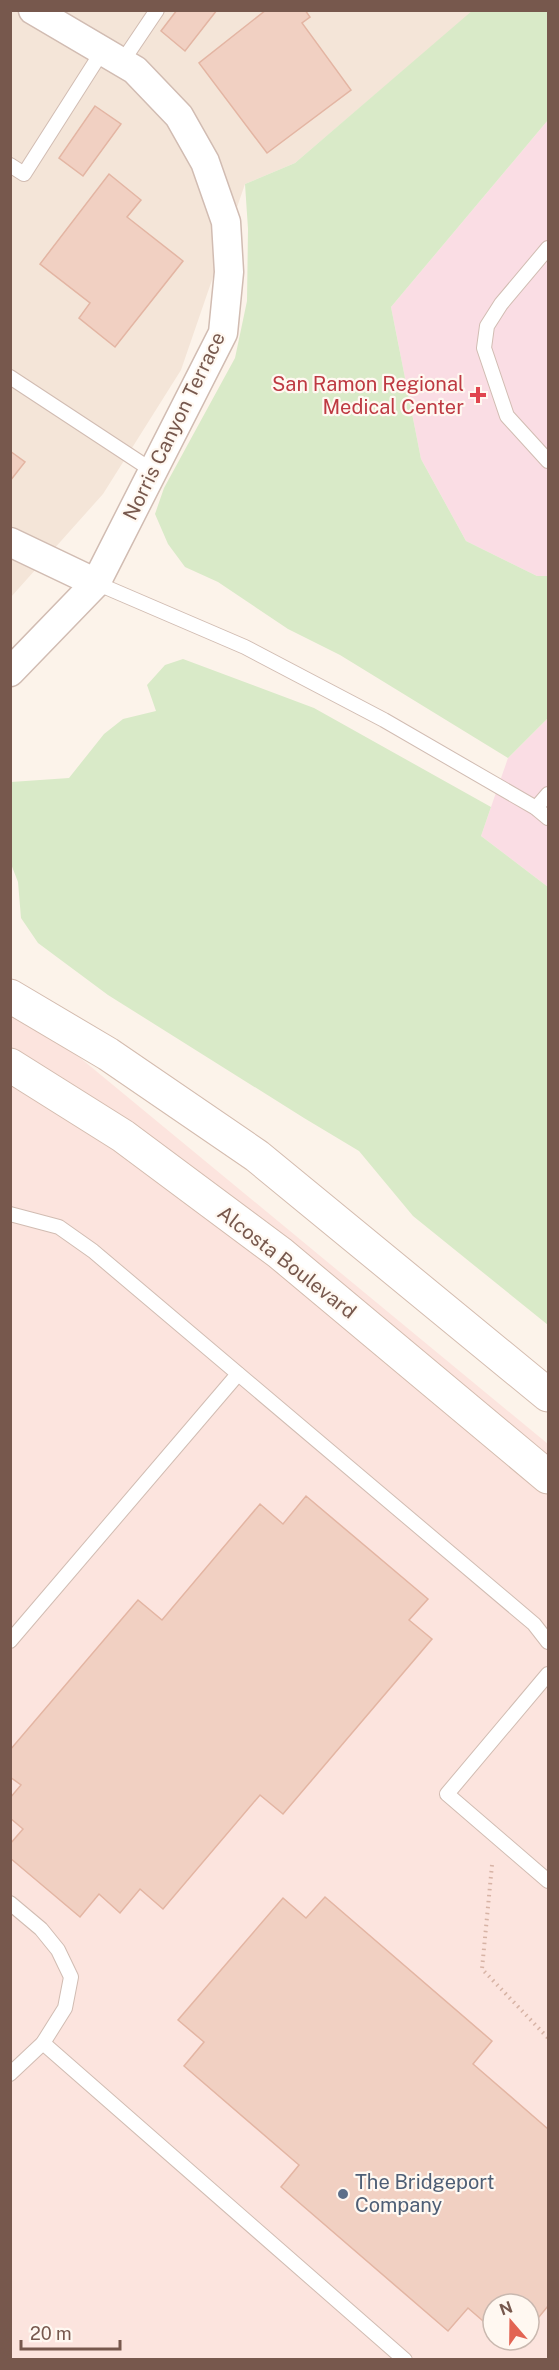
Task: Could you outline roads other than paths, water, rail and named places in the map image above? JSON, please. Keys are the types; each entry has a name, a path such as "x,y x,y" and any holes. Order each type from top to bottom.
{"main road":[{"path":"10,996 108,1054 257,1156 549,1395"},
{"name":"Alcosta Boulevard","path":"10,1065 123,1136 280,1253 549,1477"}],"street":[{"name":"Norris Canyon Terrace","path":"10,672 96,583 223,333 229,272 226,222 205,162 179,116 135,70 33,10"},
{"path":"10,542 96,583"}],"lane":[{"path":"10,165 24,174 112,56 157,10"},
{"path":"549,248 501,304 487,326 484,348 507,416 549,461"},
{"path":"10,377 153,471"},
{"path":"96,583 245,647 384,720 536,808 549,818"},
{"path":"536,808 549,794"},
{"path":"10,1214 59,1227 93,1251 534,1624 549,1642"},
{"path":"10,1641 238,1374"},
{"path":"549,1674 447,1794 549,1881"},
{"path":"10,1903 41,1929 58,1950 71,1977 65,2008 43,2043 10,2074"},
{"path":"43,2043 405,2360"}],"place":[{"name":"San Ramon Regional Medical Center","path":"478,395"},
{"name":"The Bridgeport Company","path":"343,2194"}]}
